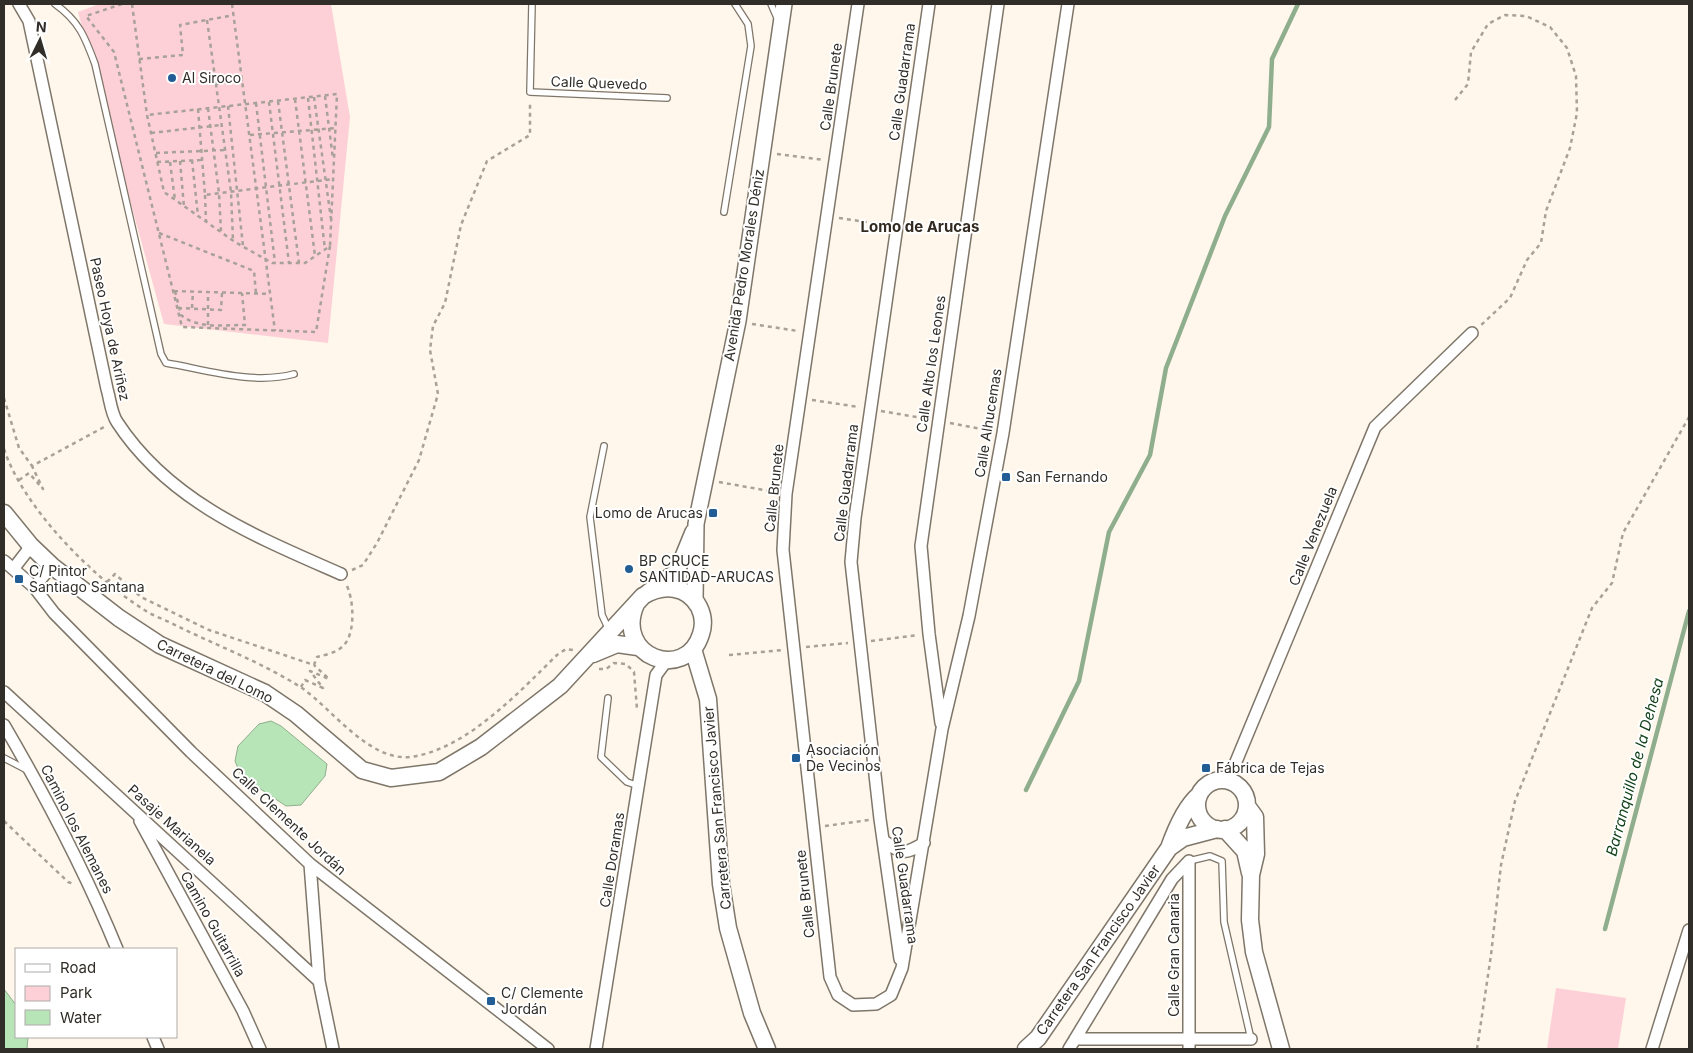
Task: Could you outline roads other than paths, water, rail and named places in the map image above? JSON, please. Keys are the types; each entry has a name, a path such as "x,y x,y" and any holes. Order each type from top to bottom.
{"main road":[{"name":"Carretera del Lomo","path":"4,513 31,546 52,566 119,618 160,645 265,693 296,714 362,770 391,778 439,772 481,747 560,686 639,600"},
{"path":"643,651 633,637 630,626 631,615 639,600 658,588 669,587 686,593 695,600 703,620 699,641 693,649 672,659"},
{"path":"586,658 617,644 672,659 704,680"},
{"name":"Carretera San Francisco Javier","path":"693,649 704,680 710,716 715,823 724,901 738,968 752,1013 767,1049"},
{"path":"1251,875 1245,851 1221,829 1202,820 1197,804 1199,795 1211,783 1228,781 1242,790 1247,806 1255,817 1256,854 1251,875 1250,920 1254,952 1281,1049"},
{"name":"Carretera San Francisco Javier","path":"1026,1049 1038,1038 1169,848 1173,835 1193,800 1199,795"},
{"path":"1221,829 1240,822 1247,806"},
{"name":"Carretera San Francisco Javier","path":"1169,848 1184,838 1221,829"}],"street":[{"name":"Paseo Hoya de Ariñez","path":"19,4 29,21 107,389 116,420 155,469 200,504 243,530 341,574"},
{"name":"Avenida Pedro Morales Déniz","path":"696,524 738,321 780,26 781,4"},
{"path":"848,4 856,19"},
{"name":"Calle Brunete","path":"858,4 786,494 783,550 792,649 830,977 838,995 853,1004 876,1004"},
{"name":"Calle Guadarrama","path":"902,968 880,819 851,562 855,518 928,4"},
{"name":"Calle Alto los Leones","path":"942,729 929,634 921,546 998,4"},
{"name":"Calle Alhucemas","path":"876,1004 891,995 902,968 942,729 969,616 1003,433 1068,4"},
{"name":"Calle Venezuela","path":"1228,781 1375,427 1472,333"},
{"path":"639,600 676,571 696,524"},
{"path":"695,600 696,524"},
{"path":"14,568 31,546"},
{"name":"Calle Clemente Jordán","path":"4,561 34,587 54,613 185,745 310,864 548,1049"},
{"path":"34,587 52,566"},
{"path":"643,651 656,675 672,659"},
{"name":"Calle Doramas","path":"596,1049 656,675"},
{"name":"Pasaje Marianela","path":"4,692 319,981"},
{"name":"Camino los Alemanes","path":"4,725 92,888 117,948"},
{"name":"Camino Guitarrilla","path":"137,815 244,1011 260,1049"},
{"path":"884,841 898,852 909,852 924,844"},
{"path":"1072,1044 1172,879 1189,861"},
{"name":"Calle Gran Canaria","path":"1189,861 1189,1044"},
{"path":"310,864 319,981 336,1048"},
{"path":"1652,1049 1689,930"},
{"path":"1072,1044 1189,1044 1251,1039"}],"lane":[{"path":"55,4 67,12 83,31 95,64 161,354 166,363 258,378 276,379 294,374"},
{"name":"Calle Quevedo","path":"532,4 530,92 668,98"},
{"path":"724,212 751,46 748,24 735,4"},
{"path":"604,446 590,517 602,615 610,632"},
{"path":"608,698 601,757 628,782 639,786"},
{"path":"4,758 31,772"},
{"path":"1189,861 1210,856 1222,861 1224,922 1251,1039"}],"water":[{"path":"271,721 281,726 327,764 325,776 301,805 286,806 241,776 235,761 238,746 259,724"},
{"path":"4,989 15,1004 15,1038 28,1038 27,1049 4,1049"}],"waterway":[{"path":"1026,790 1079,681 1109,532 1150,455 1166,368 1225,216 1269,127 1272,59 1298,4"},
{"name":"Barranquillo de la Dehesa","path":"1605,929 1689,611"}],"place":[{"name":"Al Siroco","path":"172,78"},
{"name":"San Fernando","path":"1006,477"},
{"name":"Lomo de Arucas","path":"713,513"},
{"name":"BP CRUCE SANTIDAD-ARUCAS","path":"629,569"},
{"name":"C/ Pintor Santiago Santana","path":"19,579"},
{"name":"Asociación De Vecinos","path":"796,758"},
{"name":"Fábrica de Tejas","path":"1206,768"},
{"name":"C/ Clemente Jordán","path":"491,1001"}],"district":[{"name":"Lomo de Arucas","path":"920,227"}]}
